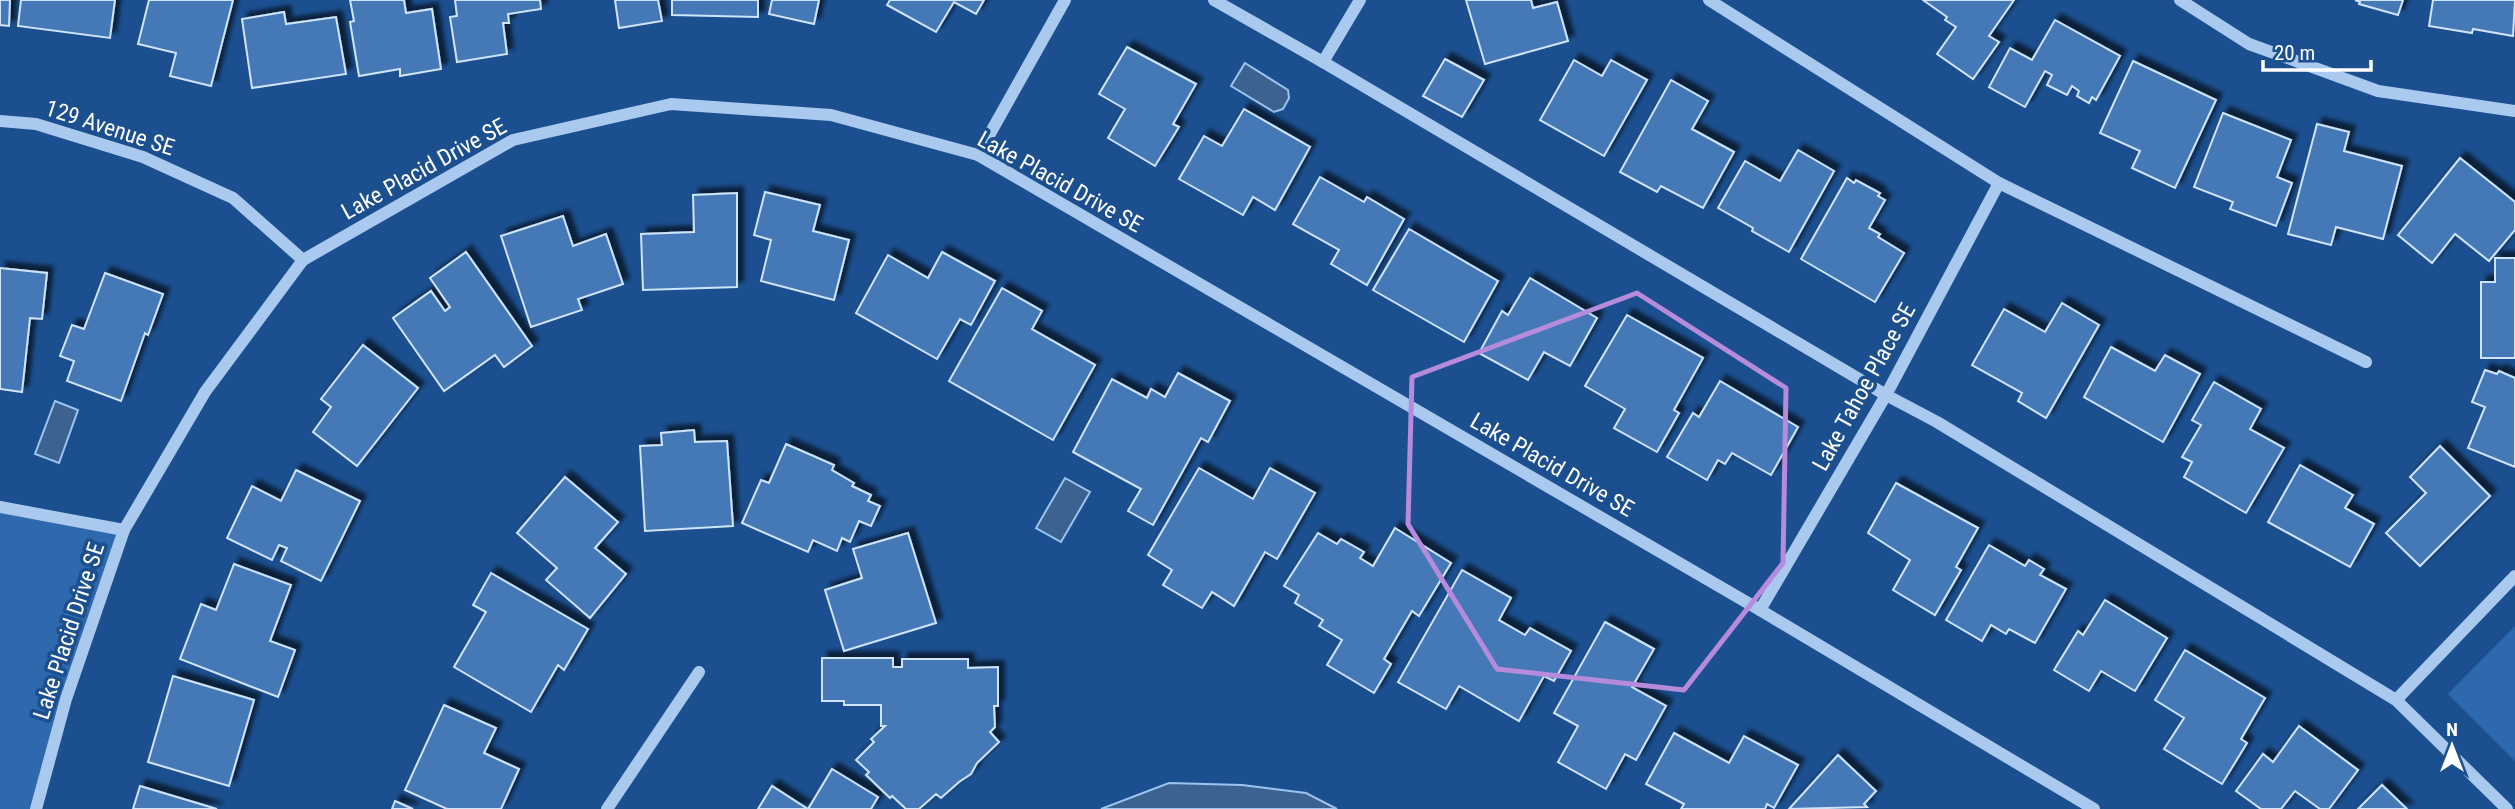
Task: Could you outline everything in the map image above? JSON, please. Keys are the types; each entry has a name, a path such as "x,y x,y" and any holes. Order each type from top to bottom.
{"street":[{"path":"978,155 1065,0"},
{"path":"1214,0 1886,395 1937,422 2396,700 2507,809"},
{"path":"1323,62 1360,0"},
{"path":"1709,0 1999,183 2366,362"},
{"path":"2180,0 2249,44 2378,91 2515,111"},
{"name":"Lake Placid Drive SE","path":"36,809 66,699 124,530 205,392 303,260 513,140 671,104 831,115 978,155 1759,610 2094,809"},
{"name":"129 Avenue SE","path":"0,121 36,124 144,157 233,198 303,260"},
{"name":"Lake Tahoe Place SE","path":"1759,610 1886,395 1999,183"},
{"path":"0,507 124,530"},
{"path":"2396,700 2515,576"},
{"path":"607,809 699,672"}],"highlighted area":[{"path":"1637,293 1786,388 1783,563 1684,690 1497,669 1408,524 1412,377"}],"shaded area":[{"path":"1245,63 1288,90 1289,98 1283,109 1274,112 1231,86"},
{"path":"55,401 78,410 59,463 35,454"},
{"path":"1065,478 1090,492 1061,542 1036,528"},
{"path":"0,507 124,530 36,809 0,809"},
{"path":"2515,626 2515,761 2448,694"},
{"path":"1169,783 1242,785 1306,793 1337,809 1101,809"}],"building":[{"path":"0,0 10,0 9,26 0,25"},
{"path":"21,0 115,0 110,38 18,26"},
{"path":"149,0 233,0 211,86 170,76 176,53 138,44"},
{"path":"350,0 404,0 406,13 432,9 441,69 400,76 400,69 359,76 350,22 354,21"},
{"path":"455,0 540,0 541,9 508,14 509,23 503,23 507,54 457,62 450,17 457,16"},
{"path":"615,0 658,0 662,21 619,28"},
{"path":"672,0 758,0 758,17 672,15"},
{"path":"772,0 819,0 814,24 769,14"},
{"path":"890,0 984,0 976,14 954,2 936,32 887,5"},
{"path":"1466,0 1531,0 1533,8 1557,2 1568,41 1485,64"},
{"path":"1923,0 2014,0 1989,36 1999,42 1973,79 1937,54 1956,27"},
{"path":"2355,0 2403,0 2398,15 2359,4 2360,2"},
{"path":"2433,0 2515,0 2513,36 2473,29 2472,33 2429,26"},
{"path":"284,12 286,24 336,17 346,74 252,88 242,19"},
{"path":"2055,20 2120,56 2096,100 2092,97 2089,103 2077,96 2079,91 2072,86 2067,95 2047,85 2052,75 2045,71 2025,107 1989,87 2010,48 2032,60"},
{"path":"1127,47 1196,84 1173,124 1179,127 1155,166 1108,138 1125,109 1099,94"},
{"path":"1445,59 1484,80 1462,117 1423,96"},
{"path":"1574,60 1602,76 1611,60 1647,80 1604,156 1540,120"},
{"path":"2133,61 2216,100 2175,188 2132,168 2140,151 2100,133"},
{"path":"1671,80 1708,101 1692,129 1734,152 1703,208 1661,186 1657,192 1620,172"},
{"path":"1244,109 1310,147 1275,210 1253,197 1243,215 1179,179 1204,136 1222,146"},
{"path":"2223,113 2291,140 2277,177 2292,183 2276,226 2230,209 2233,202 2194,187"},
{"path":"2317,124 2349,132 2344,151 2402,166 2383,239 2336,227 2331,245 2288,234"},
{"path":"1798,150 1834,171 1789,252 1718,208 1745,161 1780,181"},
{"path":"2460,158 2515,202 2515,230 2489,261 2455,234 2432,263 2398,235"},
{"path":"1320,177 1364,202 1367,197 1404,219 1367,285 1331,264 1339,250 1293,224"},
{"path":"1847,178 1880,193 1878,196 1885,200 1869,228 1904,253 1875,302 1801,259"},
{"path":"765,192 820,205 813,231 849,240 834,300 761,281 771,240 754,235"},
{"path":"737,193 737,287 643,290 641,234 694,232 693,195"},
{"path":"563,216 573,246 606,234 623,284 578,299 582,310 531,327 501,236"},
{"path":"1409,229 1498,281 1464,342 1373,290"},
{"path":"466,252 532,346 504,367 495,355 444,391 393,318 431,291 445,311 450,307 430,278"},
{"path":"942,252 995,281 971,325 960,319 937,359 856,313 888,255 928,278"},
{"path":"2495,258 2515,258 2515,358 2481,358 2481,282 2495,282"},
{"path":"0,268 47,273 42,319 30,318 22,392 0,389"},
{"path":"105,273 163,294 148,335 145,333 121,401 67,381 74,361 60,356 72,325 84,329"},
{"path":"1530,278 1597,318 1570,366 1544,352 1528,380 1479,353 1502,311 1508,315"},
{"path":"1002,288 1042,311 1032,329 1095,365 1053,440 949,381"},
{"path":"2062,303 2099,325 2046,418 2018,401 2022,393 1972,365 2004,309 2045,332"},
{"path":"1627,315 1703,358 1674,410 1679,413 1657,452 1614,428 1625,409 1585,386"},
{"path":"363,345 418,388 357,466 313,432 331,407 321,399"},
{"path":"2111,347 2155,371 2165,355 2200,374 2163,442 2084,397"},
{"path":"2485,370 2497,374 2499,371 2515,378 2515,467 2468,448 2485,407 2472,402"},
{"path":"1178,373 1230,401 1208,442 1201,438 1153,525 1128,511 1141,489 1073,452 1112,379 1147,398 1151,389 1165,397"},
{"path":"1720,381 1798,427 1771,475 1732,453 1725,464 1718,460 1707,480 1667,457 1693,413 1699,417"},
{"path":"2214,382 2261,409 2250,429 2284,448 2246,513 2184,477 2192,462 2182,457 2201,425 2192,420"},
{"path":"694,430 695,442 727,441 733,526 645,531 640,446 662,445 661,433"},
{"path":"786,444 834,465 832,470 854,483 852,486 871,495 868,501 880,506 871,526 859,521 850,542 842,538 837,551 813,540 808,552 742,523 761,480 769,483"},
{"path":"2440,446 2490,496 2420,566 2386,533 2426,493 2410,477"},
{"path":"2300,465 2353,495 2345,508 2374,524 2350,567 2268,522"},
{"path":"1199,468 1253,499 1270,468 1315,493 1277,559 1265,552 1234,606 1212,592 1202,608 1163,585 1172,570 1148,555"},
{"path":"296,470 360,501 321,581 281,561 287,548 279,545 272,560 227,538 252,486 281,501"},
{"path":"565,477 618,522 595,548 626,574 590,618 546,580 557,568 517,533"},
{"path":"1896,483 1978,528 1956,567 1961,570 1935,615 1893,590 1910,560 1868,533"},
{"path":"1395,528 1451,563 1419,616 1412,611 1384,659 1391,664 1374,693 1327,665 1342,640 1319,626 1323,620 1295,603 1299,595 1284,586 1318,533 1337,544 1341,539 1364,552 1360,558 1373,566"},
{"path":"908,533 936,623 844,651 825,590 862,578 853,549"},
{"path":"1989,545 2025,566 2029,560 2044,569 2040,575 2066,589 2035,643 2009,629 2006,634 1991,625 1982,641 1946,620"},
{"path":"234,564 291,585 270,641 295,650 278,697 180,659 201,604 216,610"},
{"path":"1462,570 1511,598 1499,620 1525,635 1530,628 1571,651 1554,681 1544,676 1519,721 1459,686 1446,709 1398,682"},
{"path":"491,573 588,629 564,670 558,665 531,712 454,667 486,612 473,605"},
{"path":"2105,600 2167,638 2135,691 2101,671 2089,691 2054,670 2078,631 2083,635"},
{"path":"1605,622 1654,649 1632,687 1666,706 1636,760 1625,754 1606,789 1558,762 1578,726 1554,713"},
{"path":"2185,650 2265,698 2241,739 2247,743 2222,784 2164,749 2184,718 2155,700"},
{"path":"822,658 893,658 893,667 902,667 902,659 968,659 968,668 998,667 998,706 994,706 995,727 990,732 999,742 977,763 971,774 941,798 936,794 919,809 906,809 866,775 869,772 856,760 874,742 871,739 885,726 881,726 881,705 844,705 844,701 822,701"},
{"path":"173,676 254,700 229,786 148,762"},
{"path":"444,705 496,728 484,753 519,769 501,809 447,809 405,790"},
{"path":"2299,726 2358,770 2329,809 2320,809 2295,791 2281,809 2261,809 2236,791 2263,754 2273,762"},
{"path":"1674,733 1729,763 1744,736 1798,765 1774,808 1767,804 1765,809 1681,809 1684,804 1646,784"},
{"path":"1838,755 1876,791 1864,804 1867,807 1789,809"},
{"path":"832,769 878,797 871,809 808,809"},
{"path":"2382,785 2407,809 2358,809"},
{"path":"140,786 217,809 133,809"},
{"path":"772,786 808,809 758,809"},
{"path":"395,801 413,809 392,809"}]}
